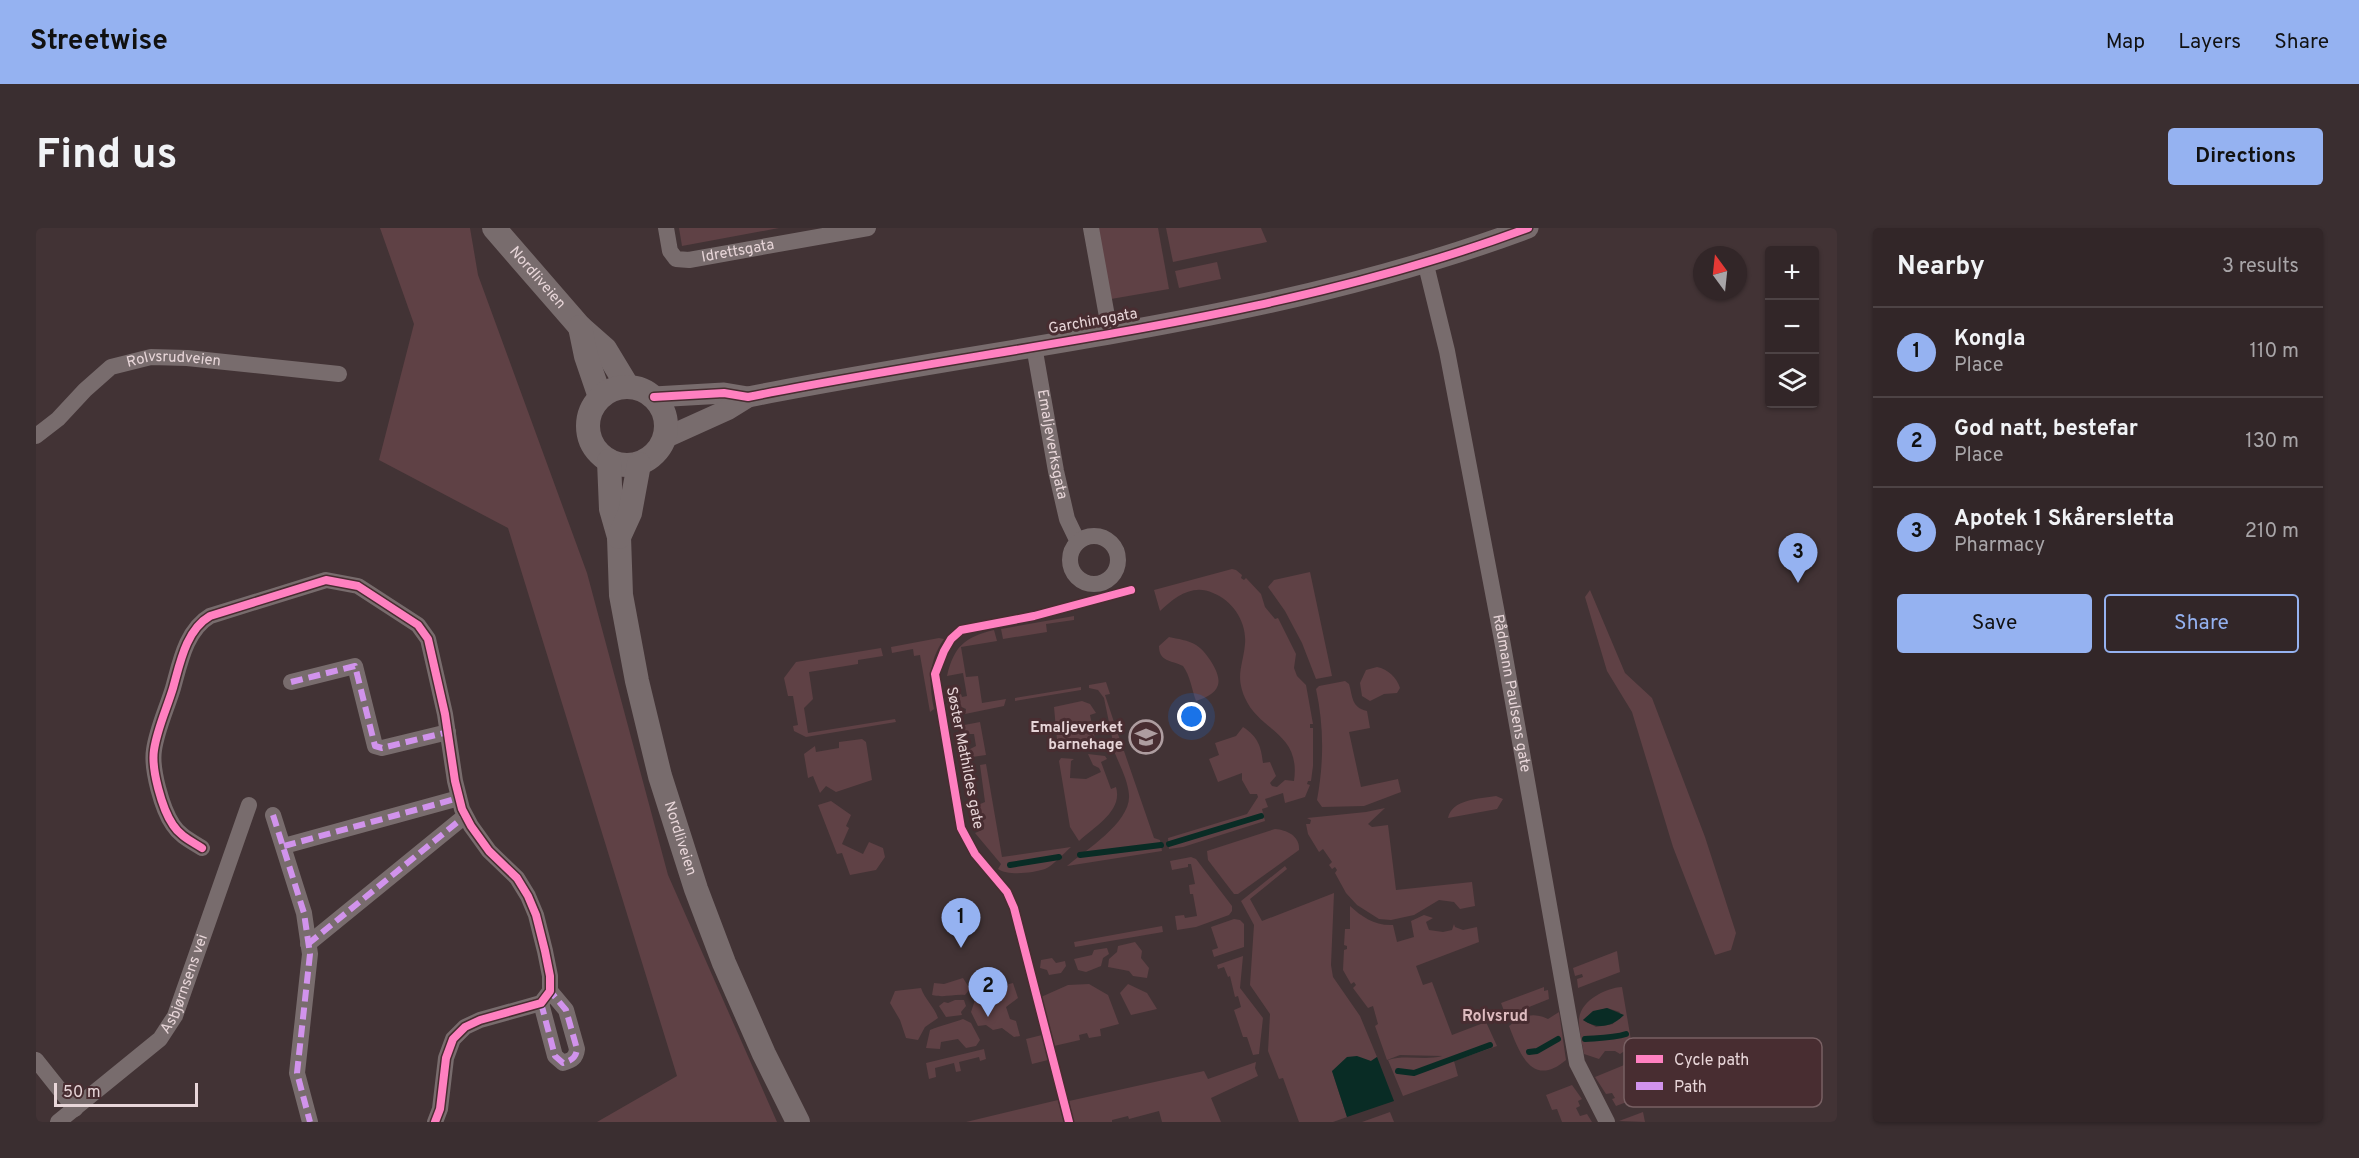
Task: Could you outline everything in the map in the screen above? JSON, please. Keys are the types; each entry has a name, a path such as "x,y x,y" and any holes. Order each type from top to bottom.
{"main road":[{"name":"Nordliveien","path":"494,228 580,327 605,349 628,387"},
{"name":"Nordliveien","path":"580,327 586,356 600,398"},
{"path":"628,387 642,389 654,397 666,417 665,438 656,454 639,464 624,466 609,461 596,450 588,432 590,412 600,398 614,389 628,387"},
{"name":"Nordliveien","path":"609,461 611,509 619,537 621,595 629,643 646,719 677,832 728,972 764,1054 798,1122"},
{"name":"Nordliveien","path":"619,537 630,513 639,464"}],"street":[{"name":"Idrettsgata","path":"666,228 670,251 676,259 689,260 868,228"},
{"path":"1091,228 1110,333"},
{"name":"Garchinggata","path":"654,397 724,393 748,397 1235,311 1370,279 1527,228"},
{"name":"Rådmann Paulsens gate","path":"1425,261 1447,351 1500,629 1577,1063 1607,1122"},
{"name":"Emaljeverksgata","path":"1034,346 1066,519 1078,542"},
{"name":"Rolvsrudveien","path":"36,436 58,419 111,366 151,357 187,358 339,374"},
{"name":"Garchinggata","path":"665,438 727,410 748,397"},
{"path":"202,848 184,837 172,825 162,801 154,767 154,750 180,663 191,634 201,621 210,616 326,580 358,586 418,626 428,639 448,732 459,798 465,816 489,851 517,878 528,896 536,915 550,976 546,997 480,1020 465,1027 453,1039 446,1058 440,1109 435,1122"},
{"path":"291,682 354,666 375,746 382,748 448,732"},
{"path":"284,846 459,798"},
{"name":"Asbjørnsens vei","path":"58,1122 160,1039 175,1016 249,805"},
{"path":"273,815 304,913 309,944 310,954 297,1073 310,1122"},
{"path":"309,944 465,816"},
{"path":"36,1060 75,1109"}],"shaded area":[{"path":"380,228 470,228 478,275 587,573 668,875 777,1122 597,1122 677,1076 508,528 379,460 414,324"},
{"path":"679,228 779,228 682,246"},
{"path":"1098,228 1158,228 1169,289 1111,299"},
{"path":"1166,228 1261,228 1267,242 1173,262"},
{"path":"1217,262 1221,279 1179,288 1175,271"},
{"path":"1232,569 1242,575 1241,578 1244,580 1246,578 1261,594 1265,607 1275,619 1278,618 1296,654 1294,668 1297,676 1306,685 1313,724 1310,724 1310,728 1313,728 1311,781 1308,781 1307,784 1310,785 1305,797 1285,803 1283,793 1265,799 1268,807 1262,809 1265,821 1183,847 1169,849 1168,838 1247,814 1258,797 1257,794 1250,794 1242,780 1242,773 1218,782 1209,759 1219,755 1215,743 1236,736 1243,727 1258,742 1263,763 1270,762 1276,776 1270,783 1272,786 1277,787 1285,780 1294,781 1295,765 1286,742 1252,709 1242,690 1240,671 1245,636 1237,613 1227,601 1205,590 1184,593 1160,611 1154,590"},
{"path":"1310,572 1332,676 1316,679 1302,643 1285,611 1268,587 1274,580"},
{"path":"1590,590 1625,673 1652,698 1705,837 1736,933 1731,950 1715,955 1673,847 1632,712 1607,671 1585,597"},
{"path":"1074,616 1074,620 1046,624 1047,632 1003,639 1001,629"},
{"path":"994,630 997,641 961,647 966,677 978,676 982,703 1006,699 1004,706 965,714 966,709 953,703 948,708 947,696 961,694 962,697 967,696 963,673 947,676 957,650 975,636"},
{"path":"1169,637 1193,643 1208,657 1219,680 1217,688 1212,693 1196,701 1183,666 1166,660 1161,655 1159,646"},
{"path":"944,639 932,664 931,690 934,709 930,712 920,655 914,656 913,649 892,653 891,647"},
{"path":"881,648 883,656 858,660 858,664 809,672 813,699 804,708 808,733 895,719 896,722 806,737 794,731 793,726 798,725 793,696 788,696 784,678 796,662"},
{"path":"1377,667 1392,674 1400,688 1397,693 1384,694 1370,701 1362,696 1360,683 1366,670"},
{"path":"1345,681 1349,684 1355,704 1367,711 1370,728 1349,732 1361,787 1398,779 1401,792 1364,806 1322,807 1317,800 1322,744 1321,717 1316,689 1319,686"},
{"path":"1106,682 1110,694 1105,695 1120,740 1113,742 1104,698 1098,690 1089,688 1089,685"},
{"path":"1081,687 1081,690 1015,701 1015,698"},
{"path":"1082,701 1090,704 1096,713 1090,715 1096,744 1102,743 1103,746 1094,750 1061,746 1057,740 1054,707"},
{"path":"980,722 986,755 965,758 964,752 976,746 974,734 960,734 959,726"},
{"path":"862,739 866,742 872,780 836,792 826,786 820,793 813,776 808,778 804,754 815,746 816,752 839,748 839,742"},
{"path":"1120,749 1124,751 1154,838 1160,840 1162,851 1067,866 1106,835 1123,815 1128,805 1127,784 1114,751"},
{"path":"1088,754 1105,756 1107,759 1101,762 1111,789 1116,787 1117,796 1112,811 1079,841 1070,827 1059,761 1061,758 1074,759 1071,761 1070,778 1086,779 1101,772 1093,765"},
{"path":"986,764 1002,857 1071,847 1045,869 1014,873 998,869 1001,864 975,833 984,829 982,817 976,818 973,807 985,802 980,765"},
{"path":"1496,796 1503,799 1497,809 1448,818 1460,803"},
{"path":"831,801 851,815 846,826 849,828 842,844 863,854 869,842 883,848 885,857 876,870 850,875 842,853 837,854 818,805"},
{"path":"1385,808 1368,824 1372,827 1388,825 1396,890 1472,882 1475,906 1460,909 1454,902 1439,900 1414,915 1391,920 1379,919 1357,905 1346,893 1335,873 1337,870 1335,867 1332,869 1329,865 1332,862 1323,849 1319,852 1308,834 1306,824 1310,824 1311,820 1307,818"},
{"path":"1275,829 1295,837 1299,850 1238,894 1234,894 1208,860 1207,851"},
{"path":"1191,857 1196,859 1232,906 1232,911 1229,915 1196,927 1177,930 1175,916 1184,915 1185,918 1197,916 1189,885 1195,884 1191,864 1188,864 1188,867 1172,870 1170,861"},
{"path":"1285,866 1287,869 1250,899 1262,921 1334,893 1331,965 1333,977 1360,1016 1377,1057 1371,1061 1332,1071 1347,1117 1333,1122 1299,1122 1283,1078 1279,1079 1268,1051 1270,1014 1250,985 1254,925 1241,901"},
{"path":"1350,906 1369,920 1393,925 1397,942 1414,937 1411,921 1424,915 1433,918 1426,922 1429,930 1443,932 1452,930 1454,924 1455,927 1463,930 1477,927 1479,942 1416,966 1423,985 1432,982 1452,1035 1486,1022 1497,1046 1454,1061 1458,1076 1403,1096 1388,1060 1442,1056 1400,1055 1387,1060 1375,1026 1378,1024 1373,1006 1368,1008 1353,988 1356,985 1354,982 1351,984 1343,970 1344,950 1347,949 1344,945 1345,929 1350,929"},
{"path":"1234,919 1244,924 1244,947 1214,957 1212,950 1218,948 1211,927"},
{"path":"1162,926 1163,932 1075,947 1074,942"},
{"path":"1135,942 1142,951 1141,958 1149,968 1147,978 1133,976 1129,971 1108,967 1109,959 1117,952 1118,946"},
{"path":"1107,948 1109,954 1103,958 1101,966 1086,972 1078,970 1074,959 1092,955 1094,950"},
{"path":"1617,951 1620,972 1578,988 1577,979 1583,977 1582,974 1575,976 1573,968"},
{"path":"1243,956 1240,988 1263,1018 1259,1054 1253,1055 1247,1037 1243,1037 1234,1010 1241,1007 1238,996 1235,997 1230,976 1228,977 1224,967 1218,969 1217,965"},
{"path":"1052,958 1056,963 1065,961 1066,966 1061,973 1049,975 1047,970 1040,968 1041,960"},
{"path":"963,978 970,989 965,995 932,995 934,983 944,984"},
{"path":"1013,983 1018,998 1006,1007 1010,1019 1016,1021 1020,1036 1014,1037 1002,1028 993,1030 986,1025 978,1026 971,1012 976,997 986,994 990,989"},
{"path":"1089,984 1108,995 1119,1024 1100,1029 1101,1036 1089,1038 1087,1033 1079,1035 1080,1040 1054,1046 1041,997 1068,985"},
{"path":"1128,984 1147,993 1157,1009 1131,1015 1120,993"},
{"path":"1544,987 1544,991 1548,990 1549,999 1506,1016 1501,1003"},
{"path":"1622,987 1631,1038 1624,1038 1624,1051 1620,1054 1615,1051 1605,1051 1599,1059 1584,1054 1579,1020 1580,1013 1589,1001 1608,990","holes":["1607,1008 1620,1012 1613,1024 1596,1027 1583,1020 1593,1012"]},
{"path":"921,988 938,1018 925,1027 918,1040 906,1038 900,1020 890,1003 895,991"},
{"path":"964,1000 966,1006 961,1012 962,1015 946,1017 939,1006 944,1002"},
{"path":"1607,1008 1624,1015 1605,1026 1594,1025 1583,1020 1593,1011"},
{"path":"1559,1012 1566,1060 1544,1071 1536,1069 1522,1056 1509,1026 1518,1019 1528,1016 1548,1019"},
{"path":"963,1019 971,1023 980,1040 976,1046 966,1048 958,1039 941,1042 940,1049 926,1048 930,1030"},
{"path":"1042,1035 1048,1060 1032,1064 1026,1039"},
{"path":"984,1049 986,1059 980,1061 979,1057 959,1062 961,1071 956,1072 954,1063 935,1068 936,1077 929,1079 926,1063"},
{"path":"1357,1056 1371,1061 1377,1057 1394,1101 1347,1117 1332,1071 1347,1057"},
{"path":"1256,1062 1255,1068 1258,1076 1211,1098 1221,1122 1162,1122 1159,1111 1129,1119 1128,1116 1112,1120 1112,1122 1074,1122 1069,1101 1204,1071 1208,1079"},
{"path":"1624,1065 1624,1103 1616,1106 1612,1093 1606,1094 1595,1077"},
{"path":"1572,1085 1582,1099 1578,1101 1580,1106 1576,1108 1580,1116 1587,1114 1592,1122 1562,1122 1557,1109 1552,1110 1546,1095"},
{"path":"1058,1100 1064,1122 966,1122"},
{"path":"1390,1112 1394,1122 1362,1122"},
{"path":"1643,1112 1645,1122 1619,1121"}],"waterway":[{"path":"1169,844 1261,816"},
{"path":"1080,855 1161,845"},
{"path":"1010,865 1059,857"},
{"path":"1585,1039 1626,1034"},
{"path":"1529,1052 1537,1051 1558,1039"},
{"path":"1398,1071 1414,1073 1490,1045"}],"marked path":[{"path":"291,682 355,666 375,746 382,748 448,732"},
{"path":"284,846 459,798"},
{"path":"273,815 304,913 310,954 297,1073 310,1122"},
{"path":"308,944 465,816"},
{"path":"541,1003 555,1056 563,1063 569,1061 575,1057 577,1049 566,1010 550,991"}],"cycle path":[{"path":"654,397 724,393 748,397 1141,328 1337,287 1433,260 1528,228"},
{"path":"202,848 186,838 173,825 158,789 154,767 157,734 181,658 190,638 202,622 210,616 326,580 358,586 418,625 428,639 445,714 455,781 462,809 489,851 517,878 528,896 536,915 550,976 550,991 541,1003 480,1020 465,1027 453,1039 446,1058 440,1109 435,1122"},
{"name":"Søster Mathildes gate","path":"1069,1122 1014,908 1007,892 975,854 961,828 935,674 951,639 961,630 1034,616 1131,590"}],"place":[{"name":"Apotek 1 Skårersletta","path":"1798,583"},
{"name":"Emaljeverket barnehage","path":"1146,737"},
{"name":"Kongla","path":"961,948"},
{"name":"God natt, bestefar","path":"988,1017"}],"district":[{"name":"Rolvsrud","path":"1495,1017"}]}
